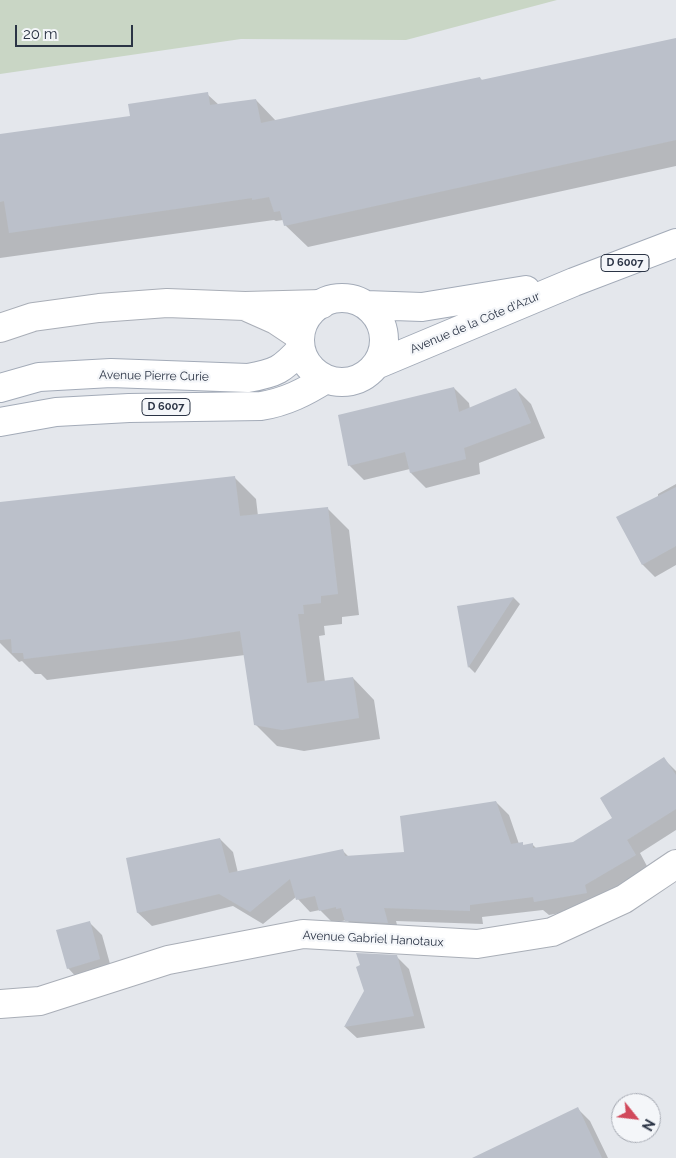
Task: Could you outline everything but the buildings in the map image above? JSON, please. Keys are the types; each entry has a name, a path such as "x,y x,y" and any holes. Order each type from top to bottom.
{"main road":[{"name":"Avenue de la Côte d'Azur","path":"376,365 574,282 676,243"},
{"name":"Avenue de la Côte d'Azur","path":"366,305 422,308 574,282"},
{"path":"333,299 356,300 366,305 376,314 382,326 385,340 382,353 376,365 366,375 354,381 340,382 326,379 314,372 306,362 301,343 304,323 311,312 333,299"},
{"path":"0,328 33,317 99,308 166,304 245,306 322,304"},
{"path":"245,306 276,320 301,343"},
{"name":"Avenue Pierre Curie","path":"0,388 39,377 111,373 248,378 266,374 285,366 301,343"},
{"name":"D 6007","path":"0,422 56,412 277,404 294,398 326,379"},
{"name":"Avenue Gabriel Hanotaux","path":"0,1004 40,1001 168,960 303,934 477,944 552,932 624,899 676,864"}],"green space":[{"path":"0,0 557,0 406,40 241,39 0,74"}]}
